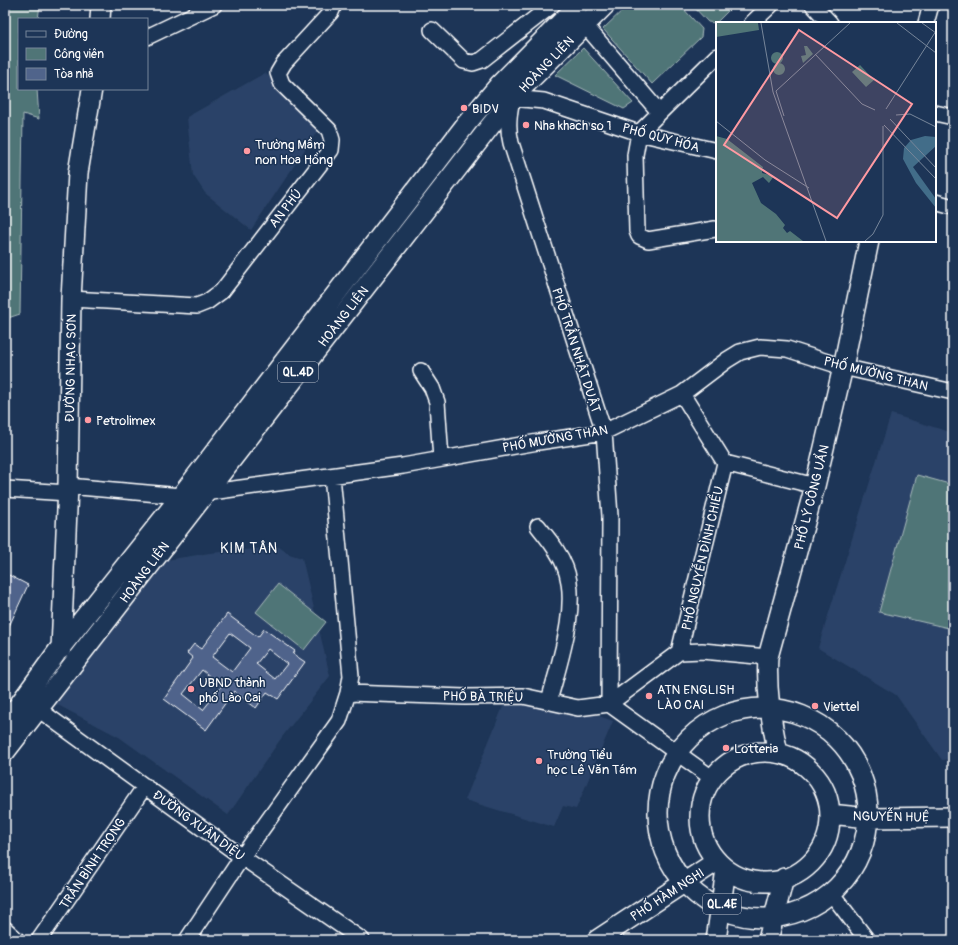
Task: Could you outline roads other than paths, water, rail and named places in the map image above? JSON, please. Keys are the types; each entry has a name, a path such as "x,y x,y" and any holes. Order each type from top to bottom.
{"main road":[{"path":"100,18 101,5"},
{"name":"HOÀNG LIÊN","path":"5,724 31,704 73,663 512,98 583,25 605,5"},
{"name":"HOÀNG LIÊN","path":"5,752 60,648 181,496 467,123 573,6"},
{"path":"499,86 512,98"},
{"name":"ĐƯỜNG NHẠC SƠN","path":"60,648 68,489 71,299 78,173 92,90"},
{"name":"PHỐ LÝ CÔNG UẨN","path":"778,753 769,707 767,681 768,657 815,486 843,367 869,242"},
{"path":"181,496 204,493"},
{"path":"102,596 117,607"},
{"path":"60,648 73,663"},
{"path":"769,707 791,711 813,720 833,733 849,751 861,772 867,795 869,818 866,840 858,860 847,878 832,894 811,908 787,916 773,918 745,917 721,909 697,895 684,882 671,863 662,842 658,819 659,796 665,773 676,754 690,736 707,723 732,712 746,708 769,707"},
{"path":"760,751 778,753 799,762 808,768 820,781 827,797 830,814 829,830 824,844 816,858 805,869 784,878 761,882 746,879 722,865 705,842 700,820 702,798 712,778 725,765 741,755 760,751"},
{"name":"NGUYỄN HUỆ","path":"830,814 869,818 953,817"},
{"name":"PHỐ HÀM NGHI","path":"597,940 684,882 722,865"},
{"name":"QL.4E","path":"716,940 721,909 722,865"},
{"path":"768,940 784,878"}],"street":[{"path":"148,37 214,5"},
{"name":"AN PHÚ","path":"71,299 197,306 207,302 222,291 331,150 332,140 329,130 282,84 278,73 284,63 331,12 334,5"},
{"path":"432,30 464,61 473,63 482,60 552,5"},
{"path":"753,22 771,5"},
{"path":"813,5 829,22"},
{"path":"926,22 931,5"},
{"path":"573,6 583,25 659,112"},
{"path":"715,229 648,240 639,236 637,231 635,155 639,133 716,57"},
{"name":"PHỐ QUY HÓA","path":"512,98 531,99 558,105 639,133 716,151"},
{"name":"PHỐ TRẦN NHẬT DUẬT","path":"512,98 508,122 511,143 604,432 610,516 609,704"},
{"path":"936,113 953,117"},
{"path":"936,202 953,207"},
{"name":"PHỐ MƯỜNG THAN","path":"204,493 332,476 604,432 682,394 740,352 760,347 787,349 843,367 953,392"},
{"path":"421,371 432,388 437,402 441,459"},
{"path":"682,394 725,463 815,486"},
{"name":"PHỐ NGUYỄN ĐÌNH CHIỂU","path":"679,652 725,463"},
{"path":"186,940 242,857 339,721 348,693 351,676 332,476"},
{"path":"5,489 68,489 181,496"},
{"path":"538,526 557,550 565,568 570,592 562,650 549,701"},
{"path":"712,778 676,754 609,704 679,652 702,651 768,657"},
{"name":"PHỐ BÀ TRIỆU","path":"348,693 465,697 523,696 578,708 609,704"},
{"name":"ĐƯỜNG XUÂN DIỆU","path":"31,704 242,857 362,940"},
{"name":"TRẦN BÌNH TRỌNG","path":"39,940 145,786"},
{"path":"832,894 867,940"},
{"path":"5,929 17,940"}],"place":[{"name":"BIDV","path":"464,108"},
{"name":"Nha khach so 1","path":"526,125"},
{"name":"Trường Mầm non Hoa Hồng","path":"247,151"},
{"name":"Petrolimex","path":"88,420"},
{"name":"UBND thành phố Lào Cai","path":"191,689"},
{"name":"ATN ENGLISH LÀO CAI","path":"649,696"},
{"name":"Viettel","path":"815,706"},
{"name":"Lotteria","path":"726,748"},
{"name":"Trường Tiểu học Lê Văn Tám","path":"539,761"}],"district":[{"name":"KIM TÂN","path":"249,548"}]}
